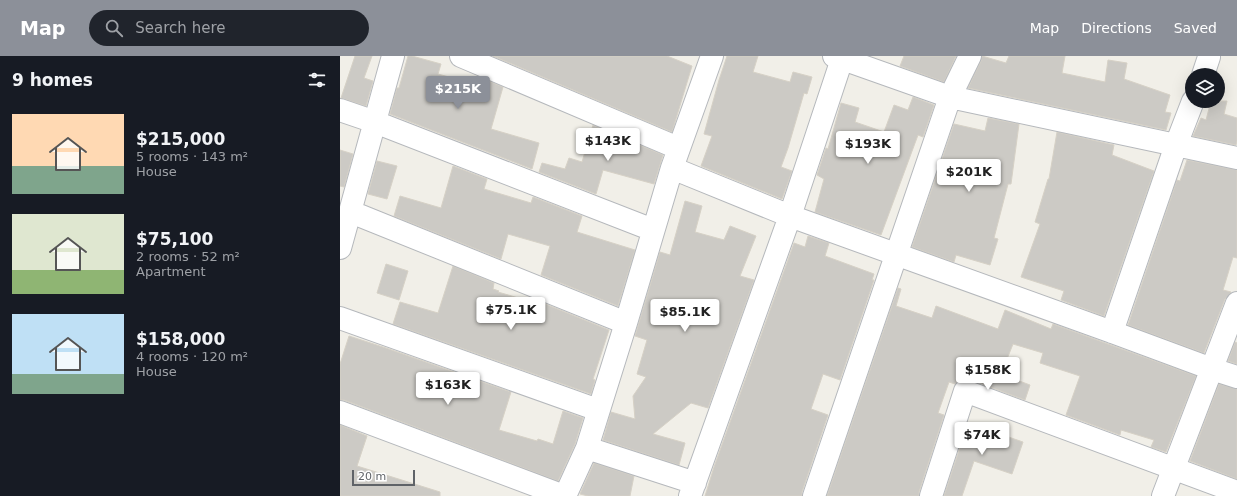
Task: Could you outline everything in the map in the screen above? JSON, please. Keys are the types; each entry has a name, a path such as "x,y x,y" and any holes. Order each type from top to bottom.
{"street":[{"path":"340,248 393,56"},
{"path":"461,56 678,148"},
{"path":"814,496 950,97 970,56"},
{"path":"340,412 565,496 586,448 626,323 678,148 710,57"},
{"path":"586,448 692,490 790,216 838,57 950,97 1237,158"},
{"path":"1112,332 1176,145 1190,108"},
{"path":"340,110 375,122 653,230"},
{"path":"672,168 790,216 1237,377"},
{"path":"351,212 626,323"},
{"path":"1163,496 1237,303"},
{"path":"340,318 598,410"},
{"path":"931,496 965,391 1237,492"}],"building":[{"path":"355,56 372,56 364,78 373,81 366,106 341,98"},
{"path":"408,56 441,64 438,74 474,84 477,76 503,87 491,129 539,143 532,169 390,114"},
{"path":"493,56 667,56 692,66 672,132"},
{"path":"727,56 758,56 753,72 790,82 793,72 812,77 807,94 804,93 781,167 792,171 782,199 701,166 712,136 704,134"},
{"path":"904,56 956,56 944,82 900,66"},
{"path":"982,56 1006,63 1009,56 1065,56 1062,73 1105,82 1108,60 1127,63 1124,79 1170,95 1165,112 1171,113 1166,130 968,88"},
{"path":"913,97 934,105 923,137 918,135 881,235 815,212 824,179 817,175 826,148 828,149 841,103 859,108 855,122 884,132 894,105 908,110"},
{"path":"1225,101 1227,101 1224,114 1237,118 1236,145 1193,136 1201,118 1206,120 1209,108 1225,108"},
{"path":"988,118 1019,124 1011,184 1008,184 994,238 998,239 990,265 956,255 954,262 912,247 954,124 985,131"},
{"path":"593,125 663,155 654,184 603,170 596,194 539,172 542,163 565,169 569,158 582,162"},
{"path":"1057,132 1114,145 1112,155 1154,171 1104,316 1061,300 1064,291 1021,277 1040,224 1035,222 1049,179"},
{"path":"340,150 353,154 344,187 340,186"},
{"path":"1187,160 1237,170 1237,258 1233,257 1223,290 1231,292 1225,299 1204,353 1128,325 1177,180 1180,181"},
{"path":"377,161 397,166 387,199 368,194"},
{"path":"453,166 487,179 484,189 531,203 533,197 582,216 577,232 635,250 618,306 541,275 550,246 508,234 501,259 394,216 400,196 441,208"},
{"path":"685,201 702,206 695,232 724,240 730,226 756,236 740,276 754,280 708,408 691,403 653,434 685,443 679,465 603,440 611,412 635,419 633,396 646,377 637,374 647,340 635,336 660,252 670,255"},
{"path":"808,236 829,243 825,256 874,274 872,280 874,280 840,380 823,374 811,409 828,415 802,492 802,496 705,496 794,243 805,247"},
{"path":"386,264 408,271 399,300 377,293"},
{"path":"453,266 494,283 493,289 499,291 498,292 532,302 533,299 609,330 593,379 595,380 591,394 393,324 400,302 438,313"},
{"path":"898,288 901,289 896,306 932,318 936,306 998,329 1005,310 1051,329 1053,324 1196,376 1166,452 1151,447 1154,440 1121,430 1120,435 1066,415 1080,376 1040,363 1043,353 1013,344 1001,374 1030,385 1025,400 969,379 962,379 957,381 955,384 949,382 938,413 944,415 919,496 827,496"},
{"path":"349,336 511,392 499,430 553,444 563,411 583,418 575,444 558,481 344,400 340,400 340,364"},
{"path":"1235,342 1237,343 1237,364 1228,361"},
{"path":"1219,384 1237,389 1237,479 1190,461"},
{"path":"968,423 1023,442 1012,474 974,461 962,496 944,496"},
{"path":"340,425 367,436 357,466 440,492 440,496 340,496"},
{"path":"594,463 634,476 630,496 588,496 580,494"}]}
